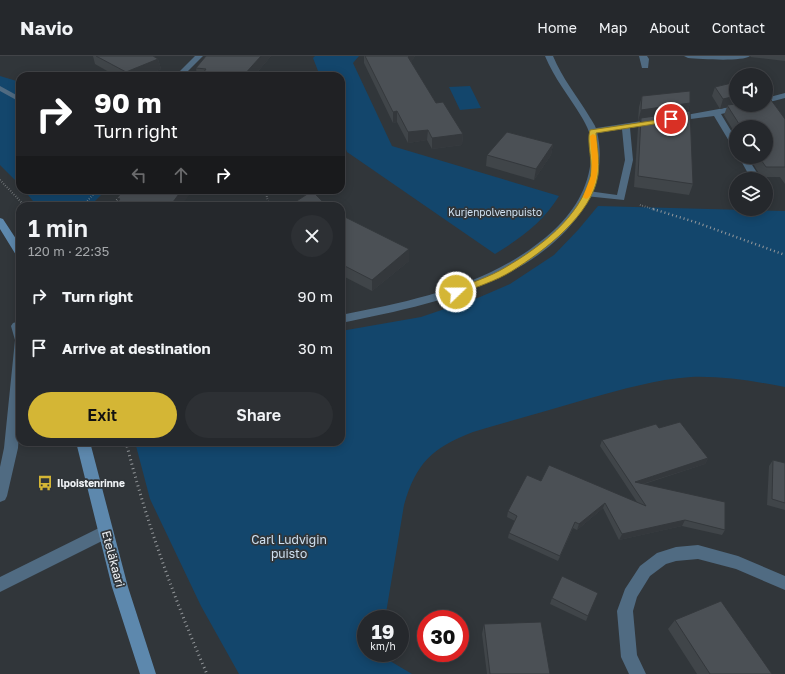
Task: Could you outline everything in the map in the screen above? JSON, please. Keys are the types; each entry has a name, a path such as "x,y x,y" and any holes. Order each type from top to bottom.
{"main road":[{"path":"0,221 16,247"},
{"name":"Eteläkaari","path":"84,446 120,587 148,674"}],"street":[{"path":"183,72 199,56"},
{"path":"345,318 449,294 508,270 554,237 580,207 588,194 594,176 595,161 593,131 549,56"},
{"path":"643,56 645,59 645,66"},
{"path":"688,56 746,56"},
{"path":"0,88 16,98"},
{"path":"773,99 785,95"},
{"path":"593,131 729,110"},
{"path":"716,113 729,134"},
{"path":"588,194 621,198 629,160 626,126"},
{"path":"0,496 11,448 16,388"},
{"path":"0,585 106,532"},
{"path":"638,674 629,657 625,610 630,594 645,570 662,558 676,554 698,552 738,563 785,583"}],"path":[{"path":"0,180 20,202"},
{"path":"86,202 94,194"},
{"path":"115,202 119,196"},
{"path":"621,198 695,222 785,256"},
{"path":"127,446 139,494 187,629 207,674"}],"green space":[{"name":"Kurjenpolvenpuisto","path":"315,56 359,56 353,63 392,146 559,196 539,222 514,242 495,254 347,152 345,146 345,72 318,72 313,58"},
{"path":"0,76 16,81 16,181 0,165"},
{"path":"470,86 481,108 460,110 449,87"},
{"path":"27,194 102,194 94,202 34,202"},
{"name":"Carl Ludvigin puisto","path":"598,206 729,210 729,216 773,216 773,211 785,211 785,387 715,377 691,377 665,380 639,385 587,399 473,432 447,444 436,451 420,468 409,490 404,505 386,610 357,610 357,662 392,662 412,674 239,674 201,606 150,499 136,446 345,446 345,330 421,317 480,297 510,284 554,255"}],"building":[{"path":"96,56 153,56 158,59 126,72"},
{"path":"206,56 261,56 247,72 204,72 206,69 196,68"},
{"path":"365,56 409,56 408,57 436,103 443,102 463,134 432,138 428,130 408,132 397,111 393,112"},
{"path":"729,84 729,98 723,99 715,87"},
{"path":"690,91 690,103 641,110 642,96"},
{"path":"773,103 785,119 785,167 766,167 764,164 773,164 773,120 737,120 731,112 773,112"},
{"path":"690,111 693,184 638,176 641,118"},
{"path":"507,132 553,144 536,169 487,155"},
{"path":"120,194 179,194 173,202 117,202 120,199 117,198"},
{"path":"307,194 315,194 323,202 295,202"},
{"path":"345,217 409,249 372,280 345,266"},
{"path":"680,422 708,458 635,482 725,502 725,530 685,520 622,534 605,503 579,524 575,522 560,556 509,533 517,516 508,511 527,475 541,481 549,465 646,506 602,440 656,424 659,428"},
{"path":"773,460 785,463 785,503 772,499"},
{"path":"562,576 598,593 588,616 552,598"},
{"path":"721,601 772,674 710,674 675,620"},
{"path":"541,622 550,674 490,674 484,624"}],"slow traffic":[{"path":"586,197 590,191 594,176 595,161 593,136"}],"place":[{"name":"Ilpoistenrinne","path":"45,483"}],"route":[{"path":"456,292 508,270 554,237 571,219 590,191 594,176 595,161 593,131 671,119"}]}
